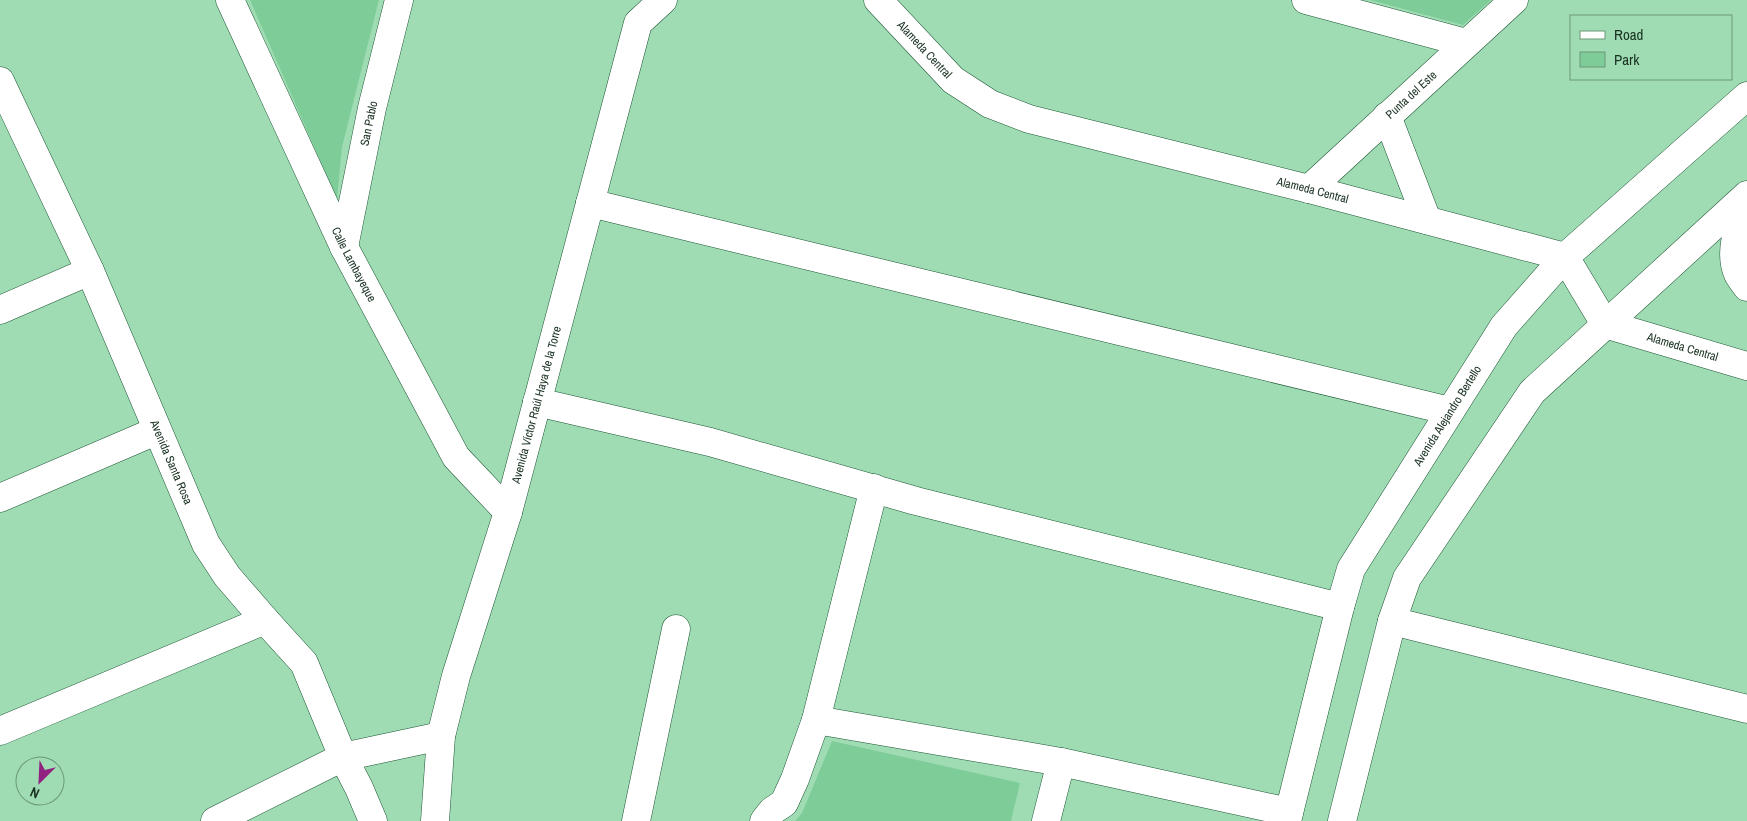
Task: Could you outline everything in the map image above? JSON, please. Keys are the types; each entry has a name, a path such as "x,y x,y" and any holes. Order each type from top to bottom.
{"street":[{"name":"Calle Lambayeque","path":"230,0 344,247 456,457 508,512"},
{"name":"San Pablo","path":"344,247 372,108 399,0"},
{"name":"Avenida Víctor Raúl Haya de la Torre","path":"435,821 441,736 456,676 508,512 638,23 662,0"},
{"name":"Alameda Central","path":"878,0 954,80 990,104 1030,119 1309,189 1564,257"},
{"path":"1306,0 1466,43"},
{"name":"Punta del Este","path":"1309,189 1514,0"},
{"name":"Avenida Santa Rosa","path":"0,81 90,271 156,431 206,544 227,576 304,662 343,757 360,788 373,821"},
{"name":"Avenida Alejandro Bertello","path":"1288,816 1351,569 1504,326 1564,257 1747,96"},
{"path":"1387,116 1427,220"},
{"path":"1342,821 1392,620 1407,578 1532,392 1747,195"},
{"path":"590,203 1450,411"},
{"path":"1747,208 1740,220 1734,254 1738,274 1747,287"},
{"path":"1564,257 1605,324"},
{"path":"0,310 90,271"},
{"name":"Alameda Central","path":"1605,324 1747,366"},
{"path":"537,402 710,442 916,501 1340,607"},
{"path":"0,498 156,431"},
{"path":"744,821 768,816 784,803 795,779 816,720 874,488"},
{"path":"0,730 265,620"},
{"path":"1392,620 1747,709"},
{"path":"636,821 676,629"},
{"path":"816,720 1061,762 1288,816"},
{"path":"215,821 343,757 441,736"},
{"path":"1046,821 1061,762"}],"green space":[{"path":"250,0 379,0 342,147 337,199"},
{"path":"1370,0 1491,0 1463,25"},
{"path":"832,741 1020,783 1011,821 795,821 802,813"}]}
